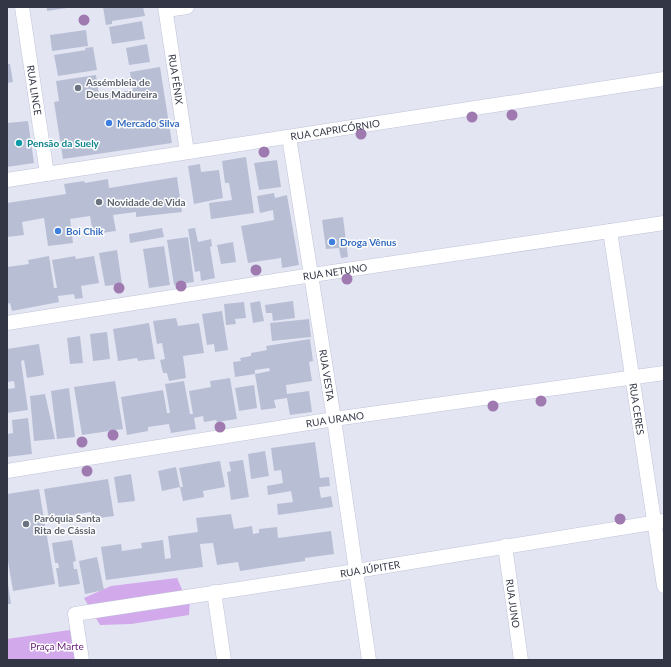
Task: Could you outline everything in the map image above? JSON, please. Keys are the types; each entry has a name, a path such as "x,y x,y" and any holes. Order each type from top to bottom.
{"street":[{"name":"RUA LINCE","path":"22,7 47,174"},
{"path":"165,9 187,7"},
{"name":"RUA FÊNIX","path":"165,9 187,152"},
{"name":"RUA CAPRICÓRNIO","path":"7,180 664,80"},
{"name":"RUA VESTA","path":"289,137 334,418 369,660"},
{"name":"RUA NETUNO","path":"7,322 664,223"},
{"name":"RUA CERES","path":"610,231 632,378 659,522 664,586"},
{"name":"RUA URANO","path":"7,471 334,418 664,373"},
{"name":"RUA JÚPITER","path":"82,660 75,614 356,571 659,522"},
{"name":"RUA JUNO","path":"505,546 521,660"},
{"path":"214,592 224,660"}],"green space":[{"path":"177,578 184,594 190,598 189,615 131,624 100,625 84,598 111,586"},
{"name":"Praça Marte","path":"70,630 75,660 7,660 7,639"}],"building":[{"path":"47,7 67,7 67,8 47,11"},
{"path":"103,7 143,7 145,16 112,21 112,24 106,25"},
{"path":"142,21 145,39 112,44 109,27"},
{"path":"86,30 88,46 52,51 50,35"},
{"path":"147,44 150,62 129,65 126,48"},
{"path":"93,47 97,70 58,76 54,55 86,50 85,48"},
{"path":"7,64 10,64 13,82 7,83"},
{"path":"160,67 172,143 63,159 54,102 59,101 56,81 96,75 99,95 133,90 130,72"},
{"name":"Pensão da Suely","path":"28,121 34,163 7,167 7,123"},
{"path":"246,157 254,213 211,219 209,203 232,200 229,183 225,183 222,161"},
{"path":"277,160 281,187 259,190 254,163"},
{"path":"200,164 201,172 219,170 223,198 194,204 188,166"},
{"path":"177,177 182,212 136,217 136,212 113,215 116,231 93,234 90,216 70,219 73,243 48,246 44,218 22,222 24,235 7,237 7,203 66,194 64,184 84,181 85,183 108,179 109,188"},
{"path":"274,193 275,198 287,195 299,265 282,268 281,258 248,263 241,226 274,220 273,210 260,213 257,196"},
{"path":"343,217 348,257 341,258 339,248 326,249 322,220"},
{"path":"162,228 164,237 130,243 129,234"},
{"path":"195,228 198,242 211,239 212,246 210,247 215,278 201,281 200,271 195,272 188,229"},
{"path":"188,237 194,282 174,285 167,240"},
{"path":"233,242 236,262 221,264 217,245"},
{"path":"164,246 170,285 149,288 143,249"},
{"path":"117,250 122,284 105,286 99,253"},
{"path":"49,256 54,288 57,288 52,260 75,256 76,259 94,256 99,283 81,286 83,298 75,299 74,294 58,296 59,302 12,311 10,303 7,304 7,267 29,264 28,260"},
{"path":"260,301 264,321 253,323 250,303"},
{"path":"293,301 295,318 273,321 272,313 266,313 265,305"},
{"path":"244,302 246,318 235,319 236,324 226,325 224,304"},
{"path":"222,311 228,350 215,352 214,344 207,345 202,314"},
{"path":"176,318 178,326 199,323 204,353 183,356 186,378 169,381 167,373 163,373 160,360 165,359 162,343 157,344 153,321"},
{"path":"309,319 311,337 272,341 270,323"},
{"path":"149,323 155,359 138,361 137,358 118,361 113,329"},
{"path":"107,332 110,359 93,361 90,334"},
{"path":"80,336 83,363 70,364 67,338"},
{"path":"310,339 313,361 309,362 312,381 286,385 287,394 309,391 312,412 290,415 287,398 274,400 276,408 261,410 255,374 235,377 233,362 241,361 240,358 251,356 251,353 267,350 266,346","holes":["269,368 270,371 255,374 255,370"]},
{"path":"39,344 44,375 27,378 24,360 21,361 28,410 7,413 7,389 15,388 14,381 7,382 7,349"},
{"path":"230,378 237,419 204,422 203,416 194,418 196,429 171,433 169,424 148,427 148,431 127,435 121,397 163,390 167,413 170,413 165,384 184,381 190,414 193,414 189,391 211,387 210,381"},
{"path":"115,381 123,429 82,435 74,387"},
{"path":"254,385 257,408 239,411 235,388"},
{"path":"69,388 75,437 57,439 51,391"},
{"path":"45,394 55,439 34,441 30,396"},
{"path":"28,418 32,454 7,457 7,434 13,433 12,420"},
{"path":"315,442 320,478 329,477 330,486 319,487 321,498 331,496 333,507 278,515 277,504 293,502 291,491 268,495 267,486 283,483 281,470 274,471 271,448"},
{"path":"265,451 269,476 251,479 248,454"},
{"path":"243,460 249,497 231,500 227,472 231,471 229,462"},
{"path":"220,461 225,487 203,491 204,497 183,501 180,487 183,487 179,468"},
{"path":"176,467 180,487 162,491 158,471"},
{"path":"131,474 135,501 118,503 114,477"},
{"path":"108,479 114,516 92,519 91,512 49,519 44,489"},
{"name":"Paróquia Santa Rita de Cássia","path":"39,489 55,584 13,591 7,555 7,494"},
{"path":"231,514 234,529 252,526 253,534 259,533 259,529 277,527 278,538 331,531 334,554 305,558 305,561 240,571 238,562 217,565 213,543 200,544 203,567 106,580 101,547 121,544 122,551 142,548 141,543 163,540 165,559 171,558 168,536 198,532 196,518"},
{"path":"72,540 76,561 73,562 74,569 77,569 80,584 59,587 56,568 59,568 58,563 55,563 52,543"},
{"path":"97,557 104,590 85,594 79,561"},
{"path":"7,578 11,604 7,604"}],"place":[{"name":"Assémbleia de Deus Madureira","path":"78,88"},
{"name":"Mercado Silva","path":"109,123"},
{"name":"Pensão da Suely","path":"19,143"},
{"name":"Novidade de Vida","path":"99,202"},
{"name":"Boi Chik","path":"58,231"},
{"name":"Droga Vênus","path":"332,242"},
{"name":"Paróquia Santa Rita de Cássia","path":"26,524"}]}
